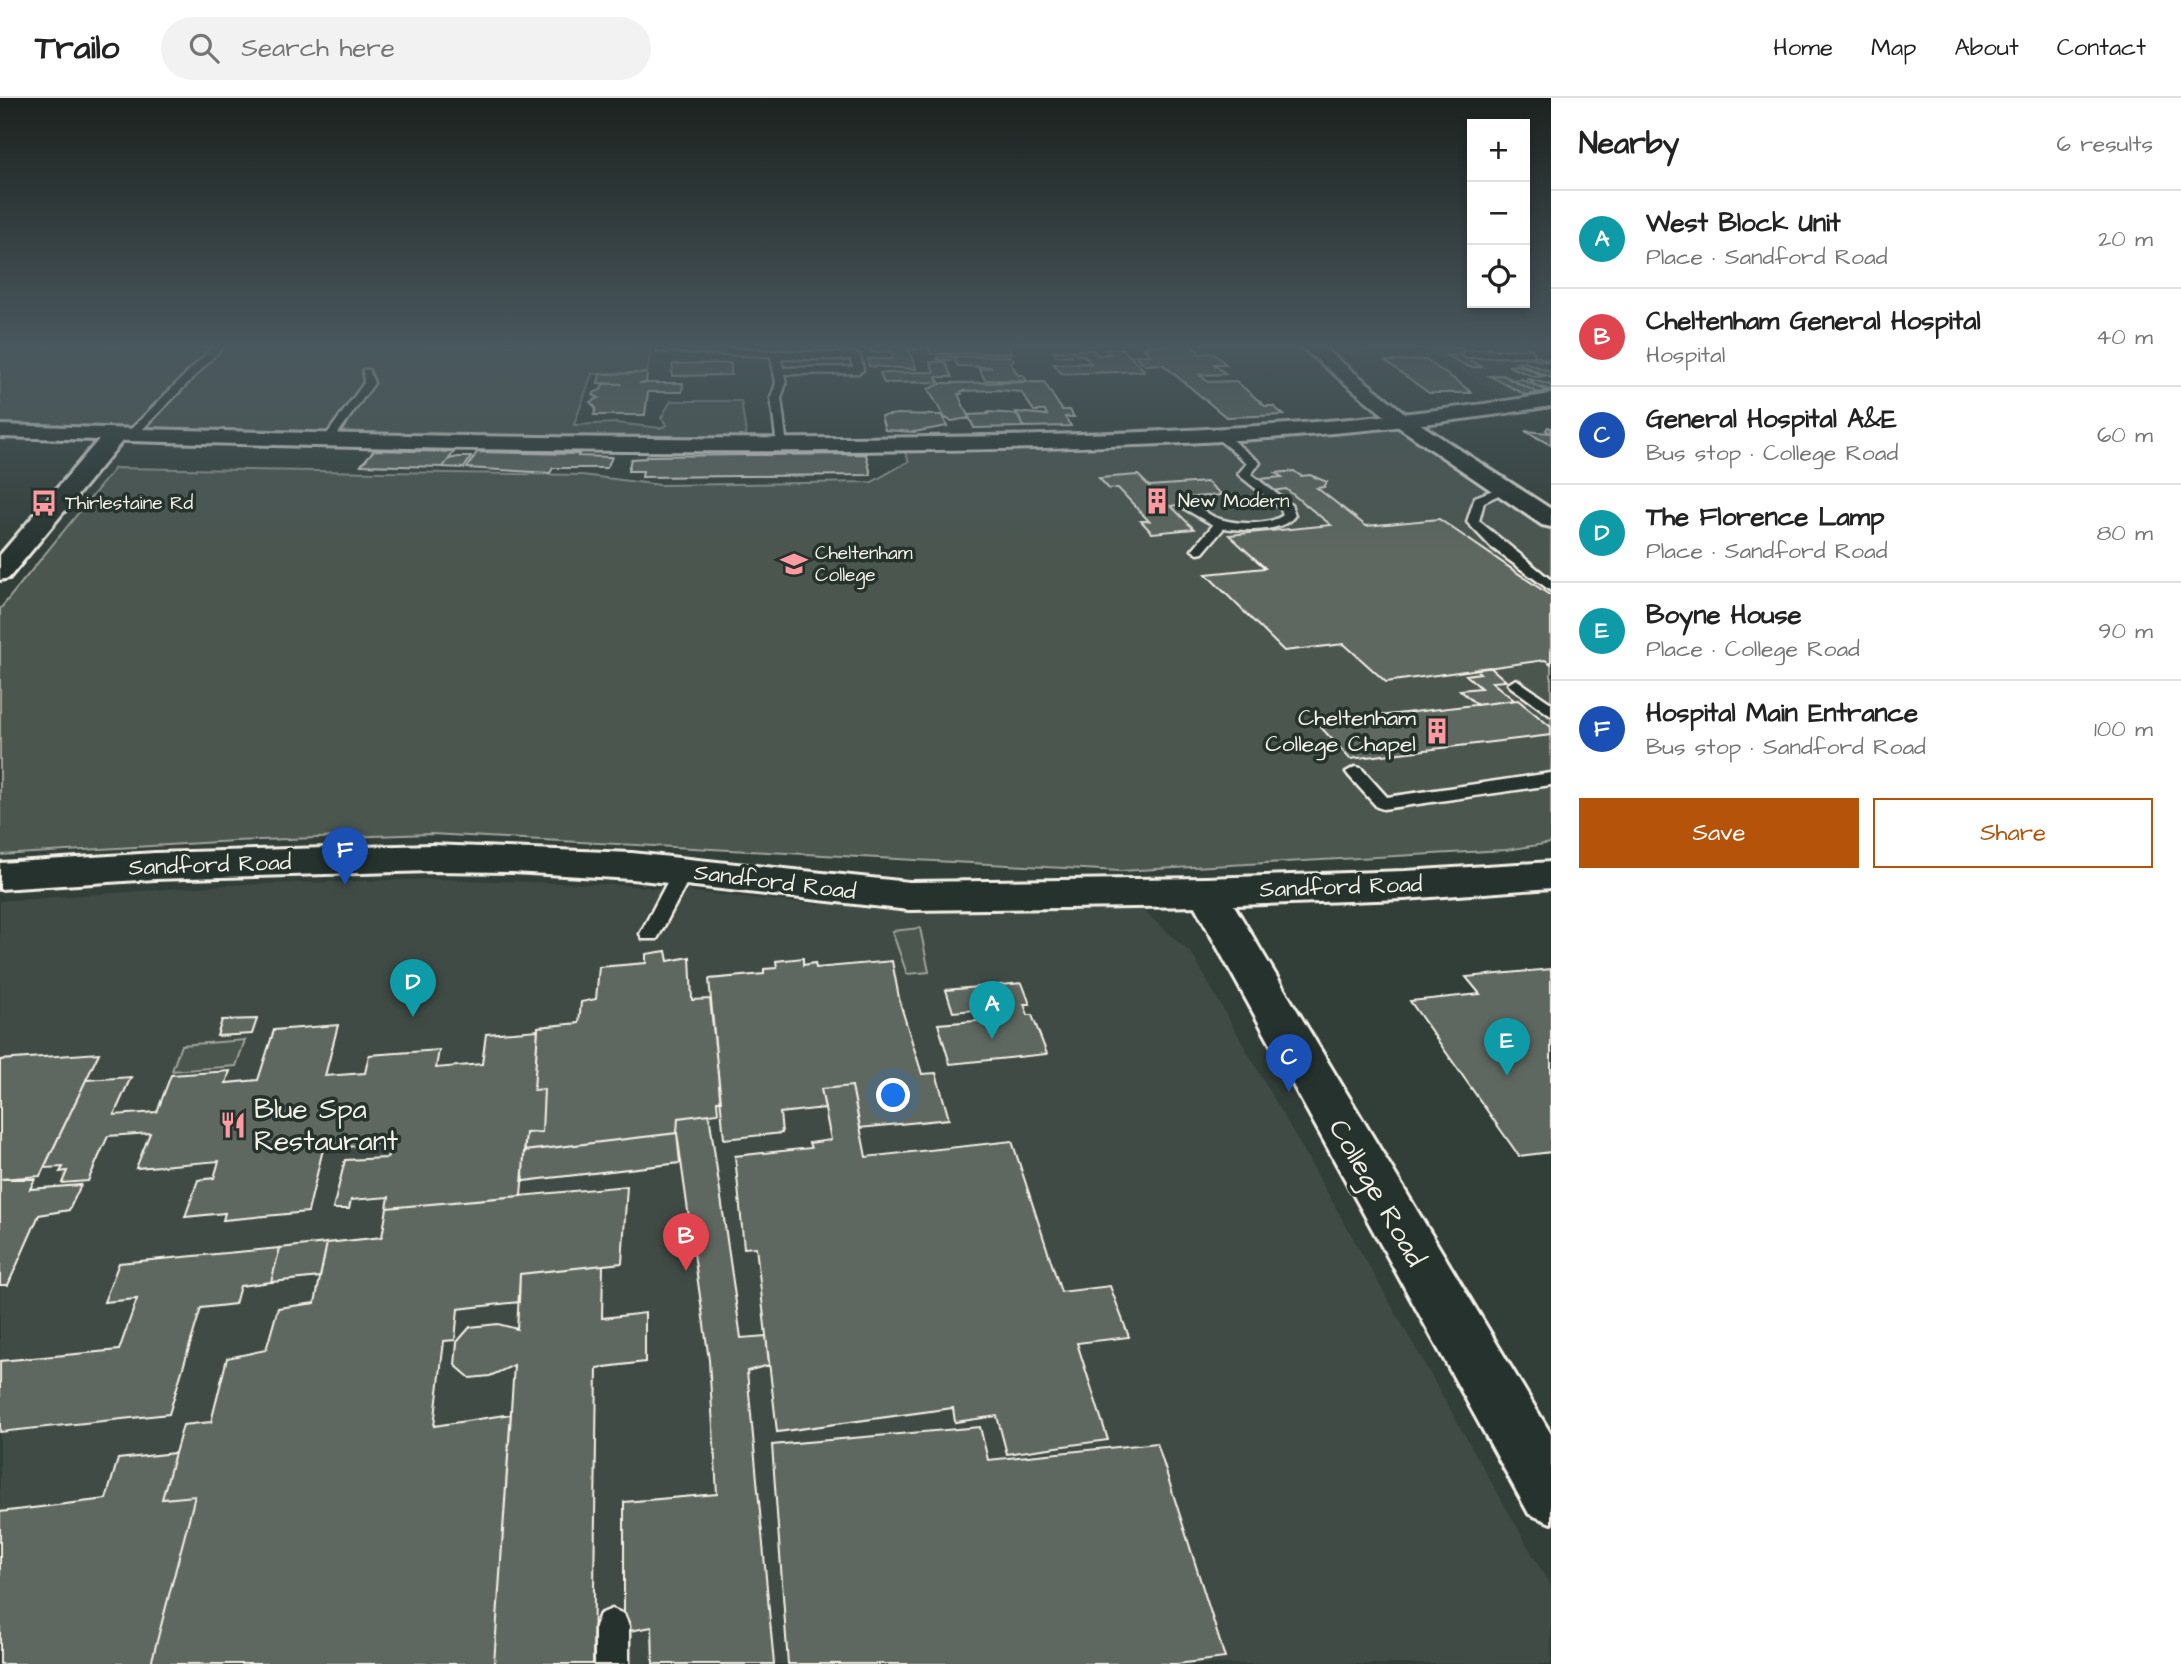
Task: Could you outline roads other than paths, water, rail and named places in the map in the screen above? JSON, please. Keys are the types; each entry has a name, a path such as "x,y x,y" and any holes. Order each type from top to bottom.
{"main road":[{"path":"1399,418 1551,520"},
{"path":"0,431 327,441 782,446 1223,438 1430,418"},
{"path":"0,572 123,435"},
{"name":"Sandford Road","path":"0,876 155,866 432,858 525,860 683,872 786,886 909,896 1206,892 1405,885 1551,875"},
{"name":"College Road","path":"1206,892 1551,1492"}],"lane":[{"path":"123,435 142,418"},
{"path":"327,441 344,418"},
{"path":"779,418 782,446"},
{"path":"1189,506 1210,522 1220,525 1274,523 1285,521 1289,515 1287,508 1244,474 1254,463 1223,438"},
{"path":"1504,489 1479,500 1473,522 1496,544 1551,587"},
{"path":"1198,550 1220,525"},
{"path":"1516,684 1551,710"},
{"path":"1355,772 1383,803 1551,779"},
{"path":"650,934 683,872"},
{"path":"612,1626 612,1664"}],"place":[{"name":"New Modern","path":"1157,501"},
{"name":"Thirlestaine Rd","path":"44,503"},
{"name":"Cheltenham College","path":"794,564"},
{"name":"Cheltenham College Chapel","path":"1437,731"},
{"name":"Hospital Main Entrance","path":"345,885"},
{"name":"The Florence Lamp","path":"413,1017"},
{"name":"West Block Unit","path":"992,1039"},
{"name":"Boyne House","path":"1507,1076"},
{"name":"General Hospital A&E","path":"1289,1092"},
{"name":"Blue Spa Restaurant","path":"233,1125"},
{"name":"Cheltenham General Hospital","path":"686,1271"}]}
